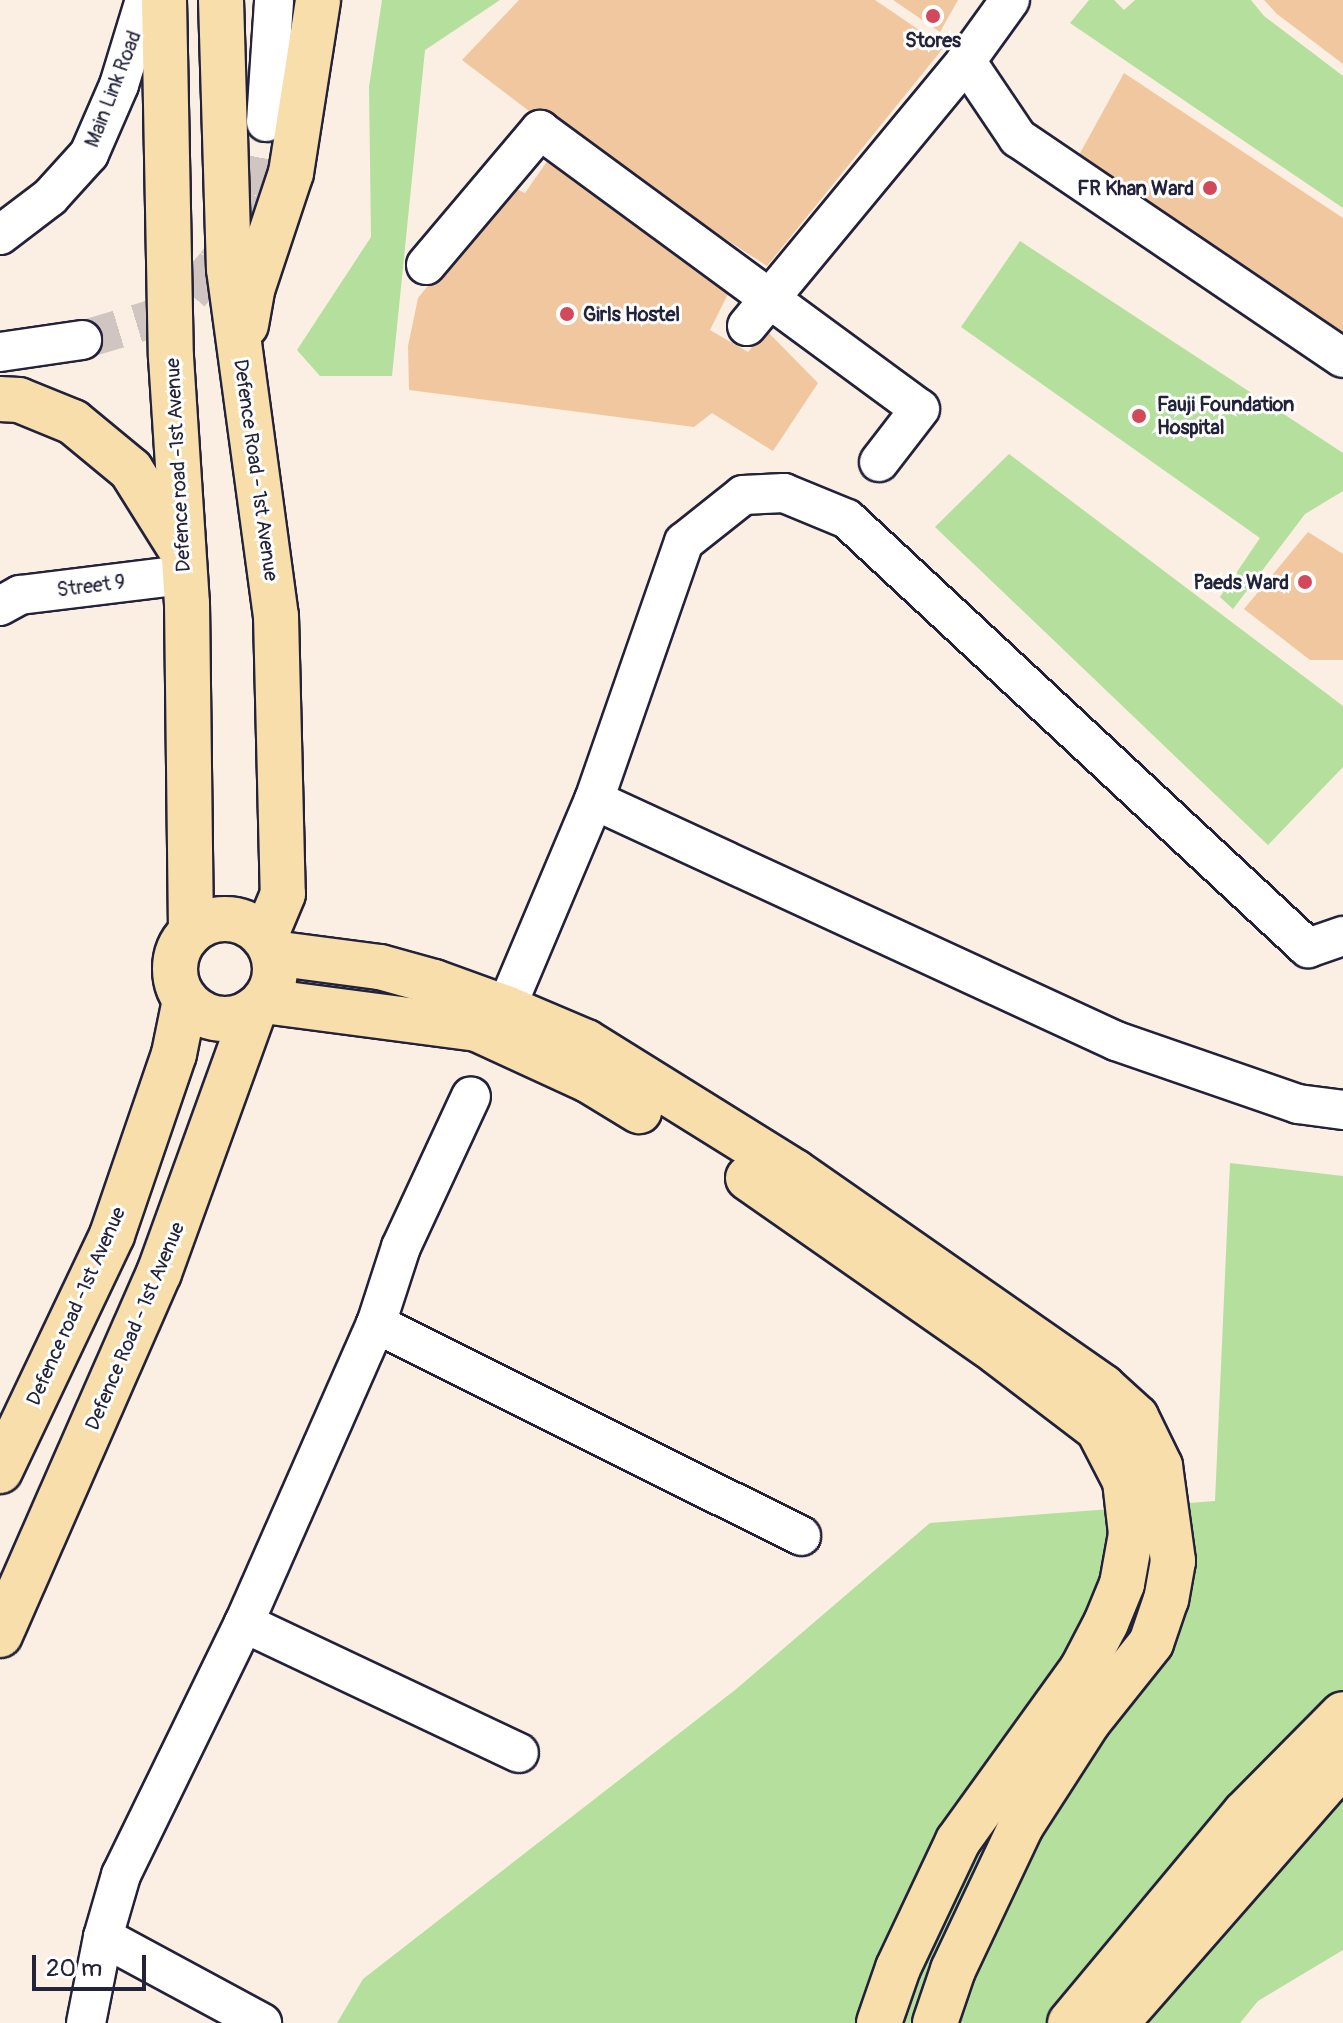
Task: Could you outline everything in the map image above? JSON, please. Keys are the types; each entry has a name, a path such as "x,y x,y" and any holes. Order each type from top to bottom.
{"main road":[{"name":"Defence road -1st Avenue","path":"0,1471 112,1235 174,1054 185,1000 176,983 174,964 180,945 191,930 184,564 171,357 164,0"},
{"name":"Defence Road - 1st Avenue","path":"221,0 229,269 276,616 283,894 269,945"},
{"path":"240,357 253,287 291,173 318,0"},
{"path":"0,399 19,400 73,422 131,470 184,564"},
{"path":"191,930 205,922 229,919 252,926 269,945 273,986 259,1006"},
{"path":"269,945 380,967 506,1008 586,1042 795,1172 1091,1378 1136,1417 1160,1466 1173,1561 1166,1599 1151,1643 1088,1722 1021,1826 953,1970 935,2023"},
{"path":"185,1000 201,1013 222,1019 259,1006 477,1029 588,1080 756,1183 997,1352 1098,1429 1125,1481 1131,1534 1122,1584 1082,1669 958,1841 898,1968 879,2023"},
{"name":"Defence Road - 1st Avenue","path":"0,1635 175,1233 259,1006"},
{"path":"1070,2023 1245,1813 1343,1714"},
{"path":"1116,2023 1343,1764"}],"street":[{"name":"Main Link Road","path":"0,235 50,197 89,154 119,85 145,0"},
{"path":"266,122 274,0"},
{"path":"747,326 966,61 1010,0"},
{"path":"966,61 1018,138 1343,358"},
{"path":"426,265 540,130 772,297 920,409 879,462"},
{"path":"0,352 82,340"},
{"path":"506,1008 594,800 684,542 743,495 784,493 847,519 1308,948 1343,936"},
{"name":"Street 9","path":"0,606 20,595 184,564"},
{"path":"594,800 1116,1041 1298,1104 1343,1110"},
{"path":"86,2023 103,1937 121,1875 244,1623 376,1324 401,1247 471,1096"},
{"path":"376,1324 801,1536"},
{"path":"244,1623 519,1753"},
{"path":"103,1937 262,2023"}],"green space":[{"path":"382,0 500,0 425,50 392,376 320,376 297,350 371,237 369,87"},
{"path":"1089,0 1114,0 1124,10 1135,0 1251,0 1264,16 1343,76 1343,208 1070,23"},
{"path":"1020,241 1343,453 1343,491 1305,514 1233,609 1220,597 1260,538 961,327"},
{"path":"1009,454 1343,706 1343,767 1268,845 935,527"},
{"path":"1230,1163 1343,1176 1343,1950 1258,2001 1240,2023 337,2023 363,1979 735,1690 930,1523 1215,1501"}],"building":[{"path":"519,0 875,0 944,47 767,266 533,114 462,60"},
{"name":"Stores","path":"893,0 958,0 940,32"},
{"path":"1264,0 1343,0 1343,64 1277,14"},
{"name":"FR Khan Ward","path":"1124,73 1343,218 1343,335 1078,157"},
{"name":"Girls Hostel","path":"548,160 730,290 710,330 748,352 766,330 818,383 773,451 712,413 694,427 409,390 408,346 418,298 509,186 525,193"},
{"name":"Paeds Ward","path":"1308,532 1343,554 1343,660 1310,660 1244,609"}],"tunnel":[{"path":"82,340 152,319 190,294 216,264 241,231 253,195 266,122"}],"place":[{"name":"Stores","path":"933,16"},
{"name":"FR Khan Ward","path":"1210,188"},
{"name":"Girls Hostel","path":"567,314"},
{"name":"Fauji Foundation Hospital","path":"1139,416"},
{"name":"Paeds Ward","path":"1305,582"}]}
